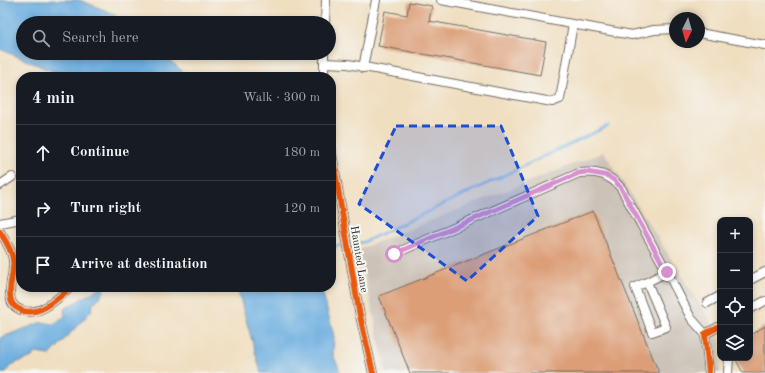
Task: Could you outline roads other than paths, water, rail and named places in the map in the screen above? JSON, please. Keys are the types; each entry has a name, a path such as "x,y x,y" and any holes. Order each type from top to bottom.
{"street":[{"path":"325,16 326,0"},
{"path":"363,68 376,0"},
{"path":"441,0 632,35 654,30 669,29"},
{"path":"324,72 324,63 348,64 552,102 560,99 573,24"},
{"path":"705,34 765,45"},
{"path":"394,254 579,173 586,172 608,176 621,188 691,318 705,334 709,373"},
{"name":"Haunted Lane","path":"336,176 359,311 373,373"},
{"path":"0,185 12,177"},
{"path":"0,224 16,220"},
{"path":"0,232 11,251 13,260 10,299 15,307 25,312 32,312 54,301 65,292"},
{"path":"648,282 666,327 652,332 635,287 667,272"},
{"path":"753,278 765,272"},
{"path":"707,303 717,298"},
{"path":"753,308 765,301"},
{"path":"705,334 717,328"},
{"path":"728,373 729,361"}],"water":[{"path":"0,0 79,0 112,13 116,16 16,16 16,56 0,49"},
{"path":"26,60 169,60 183,72 61,72 54,72"},
{"path":"93,292 104,292 93,304 91,311 50,355 35,353 32,357 11,366 5,373 0,373 0,338 42,322 53,324 65,317 64,309"},
{"path":"238,292 322,292 334,336 333,355 340,373 261,373"}],"waterway":[{"path":"336,246 364,242 608,126"}]}
